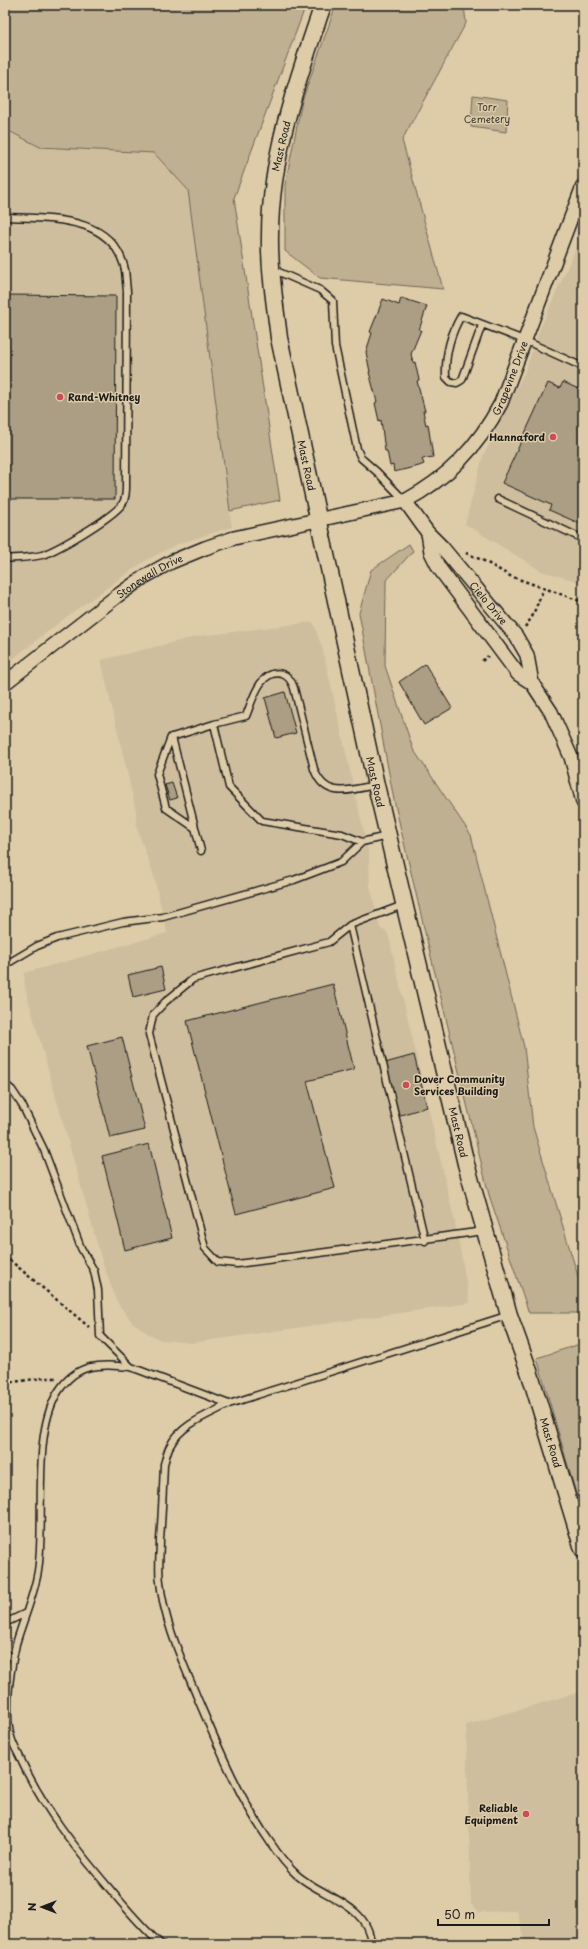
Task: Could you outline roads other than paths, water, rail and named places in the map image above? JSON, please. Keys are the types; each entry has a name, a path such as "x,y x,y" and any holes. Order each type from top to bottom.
{"street":[{"name":"Mast Road","path":"323,5 289,113 273,182 270,235 271,269 285,371 319,519 376,785 466,1164 484,1232 509,1315 530,1374 583,1549"},
{"name":"Grapevine Drive","path":"319,519 405,501 421,492 461,460 485,432 501,403 583,186"},
{"name":"Cielo Drive","path":"405,501 428,533 442,547 516,636 527,655 532,683 550,712 571,757 583,802"},
{"name":"Stonewall Drive","path":"5,683 117,596 144,577 171,562 234,538 319,519"},
{"name":"Cielo Drive","path":"428,533 431,552 439,568 518,674 532,683"}],"lane":[{"path":"5,218 68,221 87,225 112,243 125,269 127,291 126,489 124,501 111,514 53,551 40,555 5,559"},
{"path":"271,269 320,290 333,301 335,346 360,458 377,472 405,501"},
{"path":"482,325 462,380 456,384 451,382 446,377 447,354 454,328 461,316 524,340 583,367"},
{"path":"498,499 583,539"},
{"path":"172,737 246,716 263,680 271,674 283,674 292,682 314,769 320,781 330,789 342,792 376,785"},
{"path":"214,724 229,787 262,821 342,834 362,842"},
{"path":"172,737 157,774 166,808 195,828"},
{"path":"172,737 201,851"},
{"path":"5,965 37,946 57,938 122,922 163,917 294,880 341,862 362,842 388,836"},
{"path":"405,904 350,925 329,942 193,978 165,1002 153,1016 149,1034 205,1248 218,1262 237,1264 484,1232"},
{"path":"350,925 425,1240"},
{"path":"5,1084 12,1090 22,1105 44,1150 81,1248 94,1271 98,1290 100,1336 131,1367"},
{"path":"371,1944 370,1934 364,1922 356,1912 297,1875 266,1836 223,1758 176,1645 164,1607 159,1581 164,1464 170,1446 180,1432 196,1421 229,1404 509,1315"},
{"path":"10,1737 8,1712 9,1682 16,1646 38,1573 42,1464 46,1429 52,1405 58,1391 70,1378 85,1368 101,1364 131,1367 229,1404"},
{"path":"5,1623 26,1613"},
{"path":"5,1723 30,1780 56,1822 85,1861 128,1910 161,1944"}],"place":[{"name":"Rand-Whitney","path":"60,397"},
{"name":"Hannaford","path":"553,437"},
{"name":"Dover Community Services Building","path":"406,1085"},
{"name":"Reliable Equipment","path":"526,1814"}],"park label":[{"name":"Torr Cemetery","path":"487,112"}]}
